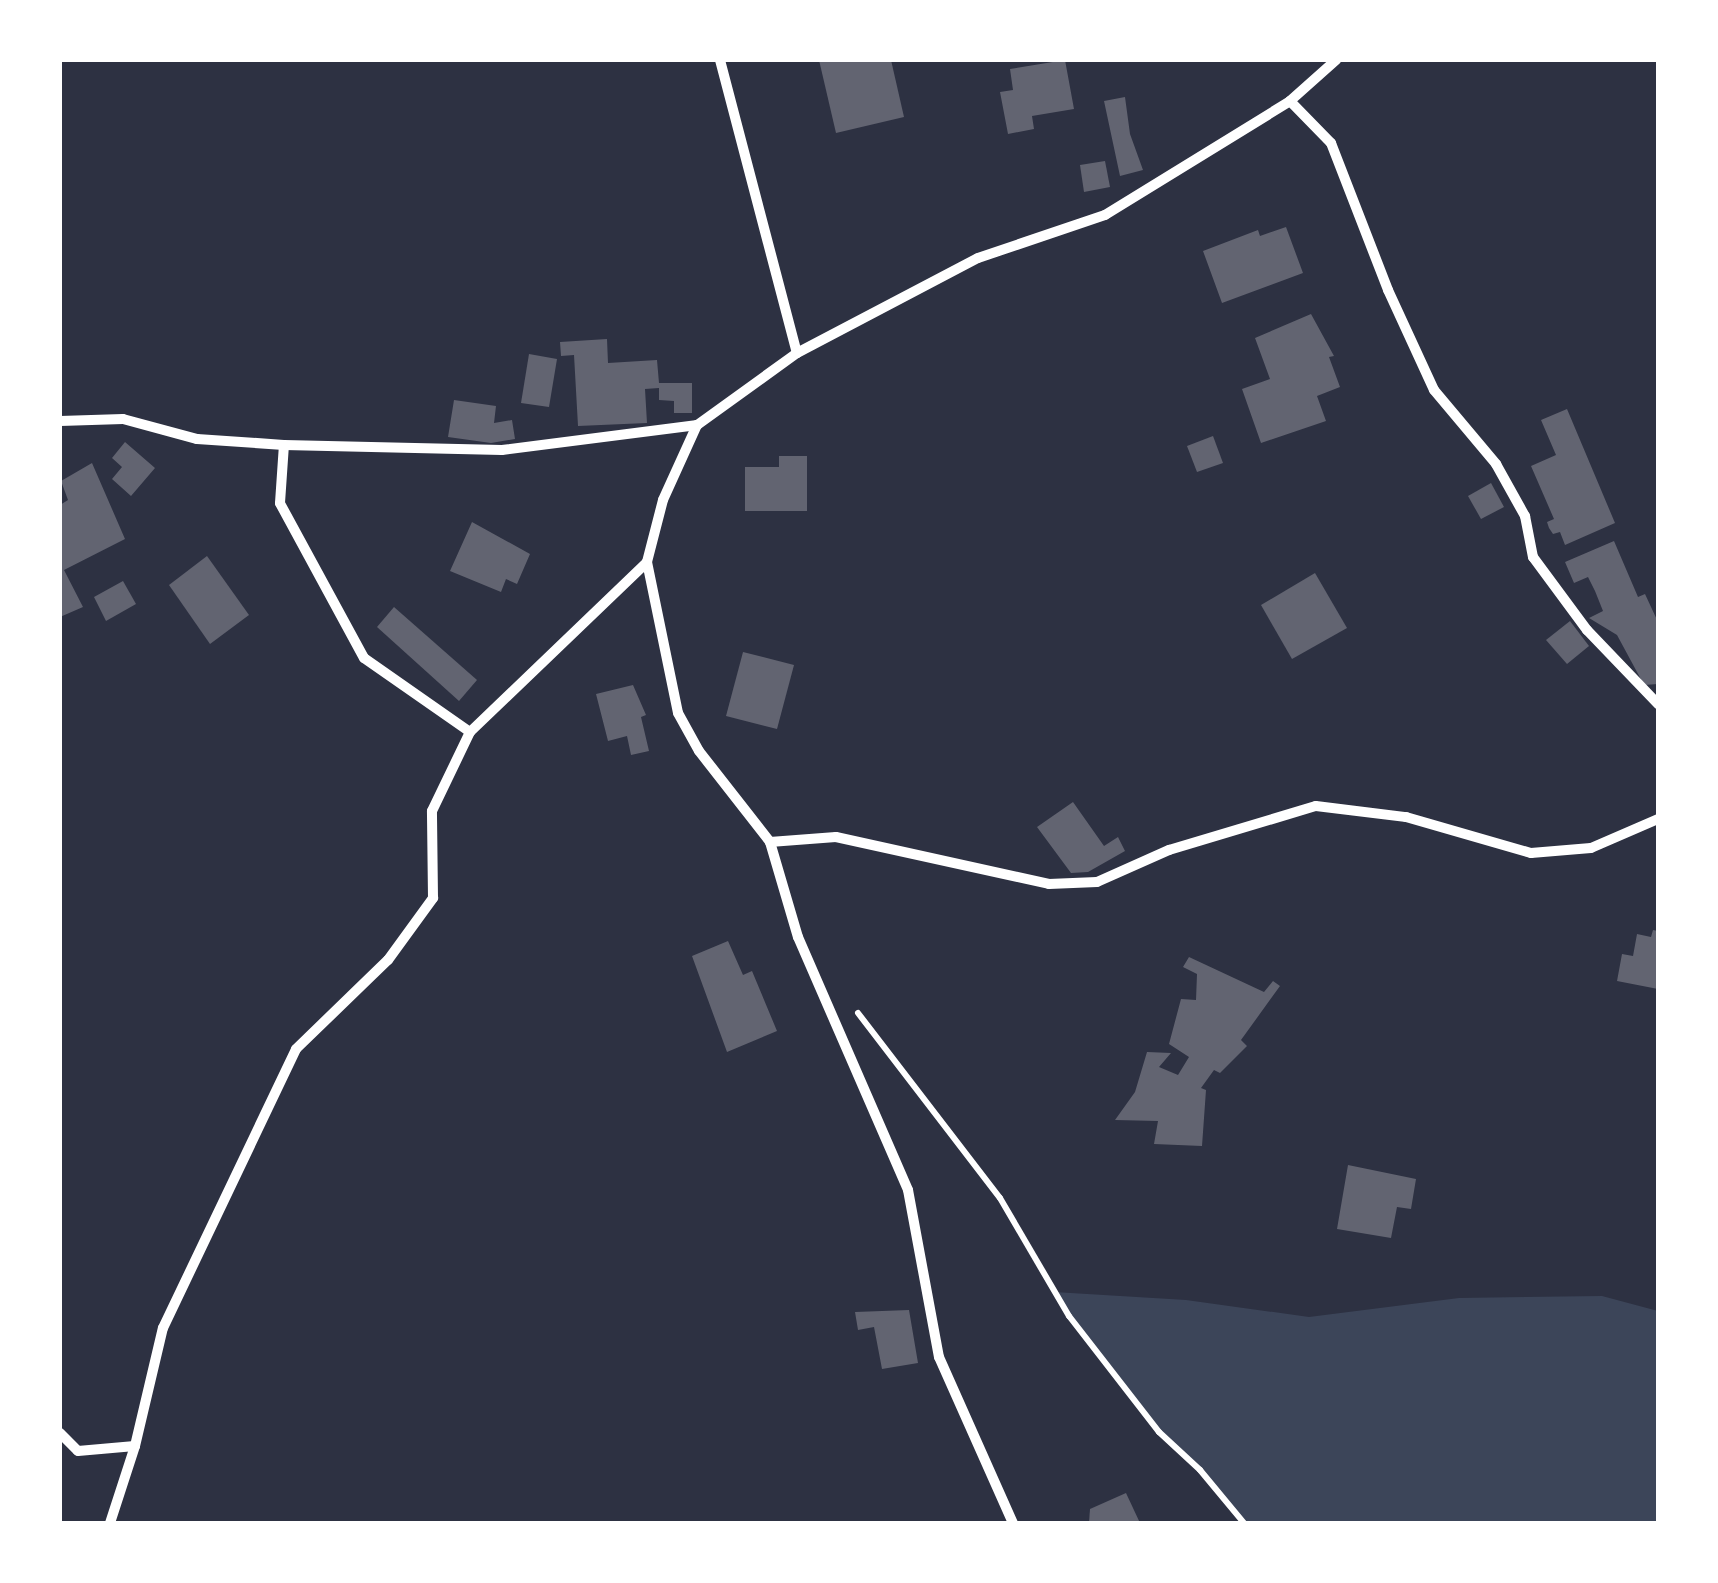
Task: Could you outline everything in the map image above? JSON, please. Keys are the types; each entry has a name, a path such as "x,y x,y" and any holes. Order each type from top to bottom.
{"street":[{"path":"720,60 797,354"},
{"path":"60,421 123,419 197,439 284,445 502,450 698,425 797,354 978,258 1104,215 1290,101 1336,60"},
{"path":"1290,101 1332,143 1388,290 1434,390 1496,464 1525,516 1533,556 1588,630 1658,704"},
{"path":"698,425 663,500 646,562 678,713 699,750 770,842 798,937 908,1190 939,1357 1013,1523"},
{"path":"284,445 280,504 364,658 470,732"},
{"path":"110,1523 163,1328 296,1049 388,960 433,898 432,812 470,732 646,562"},
{"path":"770,842 836,837 1050,884 1097,882 1169,850 1316,806 1406,817 1531,852 1591,848 1658,819"},
{"path":"60,1433 78,1450 134,1446"}],"path":[{"path":"857,1012 1000,1198 1068,1316 1158,1432 1200,1470 1244,1523"}],"shaded area":[{"path":"1054,1292 1186,1300 1309,1317 1459,1298 1602,1296 1658,1311 1658,1523 1244,1523 1200,1470 1159,1432"}],"building":[{"path":"819,60 891,60 904,117 836,133"},
{"path":"1065,60 1074,109 1032,116 1034,129 1008,134 1000,92 1013,90 1010,69"},
{"path":"1125,97 1130,134 1143,170 1120,176 1104,101"},
{"path":"1105,161 1110,187 1084,192 1080,165"},
{"path":"1286,227 1303,273 1222,303 1203,251 1258,230 1260,236"},
{"path":"1311,314 1334,356 1329,357 1340,387 1317,396 1326,421 1261,443 1242,389 1270,379 1255,338"},
{"path":"607,339 608,363 657,360 659,383 692,383 692,413 674,413 674,401 659,400 659,388 645,389 647,423 578,426 574,355 561,356 560,342"},
{"path":"529,354 557,359 549,407 521,403"},
{"path":"454,400 496,406 494,423 512,420 515,439 491,443 448,437"},
{"path":"1567,409 1615,523 1565,545 1560,532 1553,534 1549,528 1547,522 1554,519 1531,466 1556,455 1541,420"},
{"path":"1213,436 1223,463 1197,472 1187,446"},
{"path":"125,442 155,468 131,496 112,479 122,467 112,458"},
{"path":"779,456 807,456 807,511 745,511 745,467 779,467"},
{"path":"92,463 125,539 64,570 83,607 60,617 60,505 68,500 61,481"},
{"path":"1491,483 1504,507 1481,519 1468,496"},
{"path":"472,522 530,554 517,584 506,579 501,592 450,571"},
{"path":"1614,541 1638,597 1645,594 1658,622 1658,684 1644,685 1617,635 1589,618 1603,611 1595,591 1588,577 1574,583 1565,562"},
{"path":"207,556 249,615 210,644 169,585"},
{"path":"1315,573 1347,628 1292,659 1261,605"},
{"path":"123,581 136,604 106,621 94,597"},
{"path":"394,607 477,680 459,701 377,627"},
{"path":"1570,621 1589,646 1567,664 1546,640"},
{"path":"743,652 794,665 777,729 726,716"},
{"path":"633,685 646,715 641,717 649,751 631,755 627,736 608,741 596,694"},
{"path":"1073,802 1104,846 1118,837 1125,851 1088,872 1071,873 1037,827"},
{"path":"1653,930 1658,931 1658,989 1617,981 1622,954 1633,956 1637,934 1651,937"},
{"path":"728,941 743,975 752,971 777,1031 727,1052 692,956"},
{"path":"1189,957 1264,992 1273,981 1280,986 1241,1040 1247,1046 1220,1073 1214,1070 1201,1088 1206,1090 1202,1146 1154,1144 1158,1121 1115,1120 1135,1092 1147,1052 1171,1053 1159,1067 1178,1075 1189,1057 1169,1044 1181,999 1196,1000 1197,974 1183,967"},
{"path":"1348,1165 1416,1179 1411,1209 1397,1207 1391,1238 1337,1229"},
{"path":"909,1310 918,1363 882,1369 874,1327 858,1330 855,1312"},
{"path":"1126,1493 1140,1523 1089,1523 1090,1509"}]}
